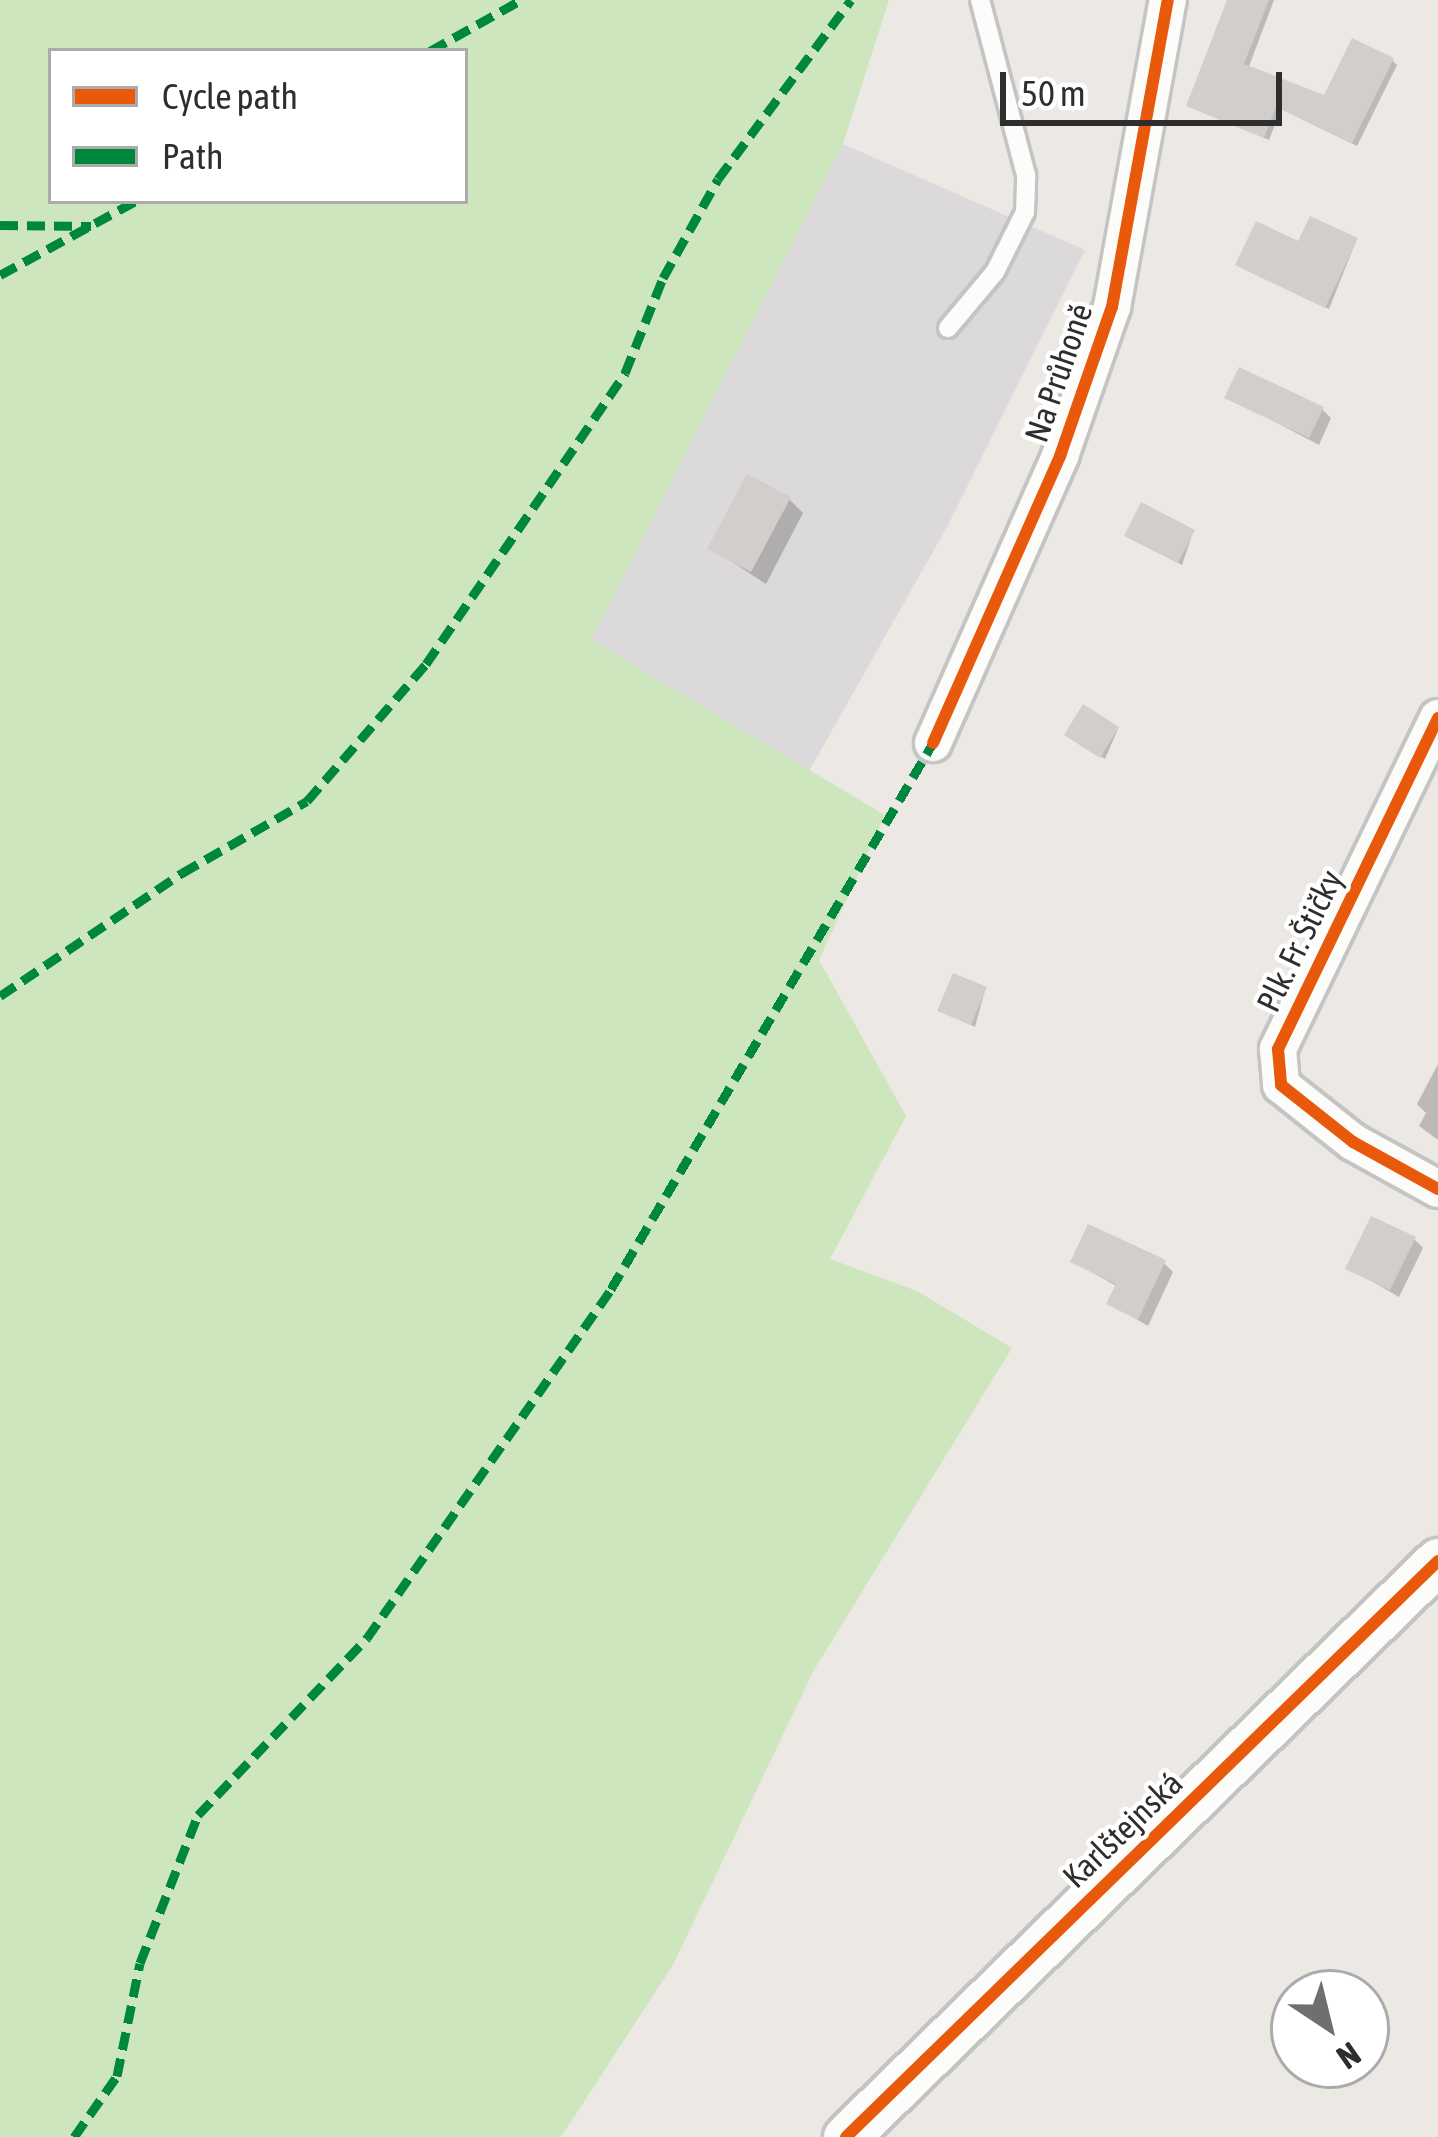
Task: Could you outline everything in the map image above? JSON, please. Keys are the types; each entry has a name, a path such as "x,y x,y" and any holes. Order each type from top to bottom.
{"street":[{"name":"Na Průhoně","path":"933,743 1060,456 1112,307 1168,0"},
{"name":"Plk. Fr. Štičky","path":"1438,718 1278,1048 1281,1085 1353,1142 1438,1189"},
{"name":"Karlštejnská","path":"846,2137 1438,1561"}],"lane":[{"path":"948,328 995,272 1025,212 1026,175 980,0"}],"shaded area":[{"path":"843,144 1085,250 948,525 808,773 591,640"}],"green space":[{"path":"0,0 889,0 843,144 591,640 885,815 819,960 906,1116 830,1259 917,1291 1012,1348 814,1670 673,1965 561,2137 0,2137"}],"building":[{"path":"1227,0 1269,0 1244,64 1324,95 1352,38 1394,58 1352,143 1276,107 1264,138 1186,106"},
{"path":"1310,216 1358,238 1325,308 1235,265 1256,221 1298,241"},
{"path":"1239,367 1324,407 1309,438 1224,398"},
{"path":"747,474 791,497 751,572 707,549"},
{"path":"1141,502 1195,530 1178,563 1124,536"},
{"path":"1083,704 1119,727 1100,758 1064,735"},
{"path":"953,973 987,987 971,1025 937,1011"},
{"path":"1371,1216 1416,1237 1390,1290 1345,1269"},
{"path":"1088,1224 1166,1260 1138,1320 1106,1304 1116,1284 1070,1262"}],"marked path":[{"path":"435,48 521,0"},
{"path":"0,996 182,873 307,801 426,664 625,373 663,278 718,179 851,0"},
{"path":"0,275 130,204"},
{"path":"0,225 91,226"},
{"path":"74,2137 117,2076 140,1963 198,1815 367,1638 611,1289 933,743"}],"cycle path":[{"path":"933,743 1060,456 1112,307 1168,0"},
{"path":"1438,718 1278,1049 1281,1085 1353,1142 1438,1189"},
{"path":"846,2137 1438,1561"}]}
